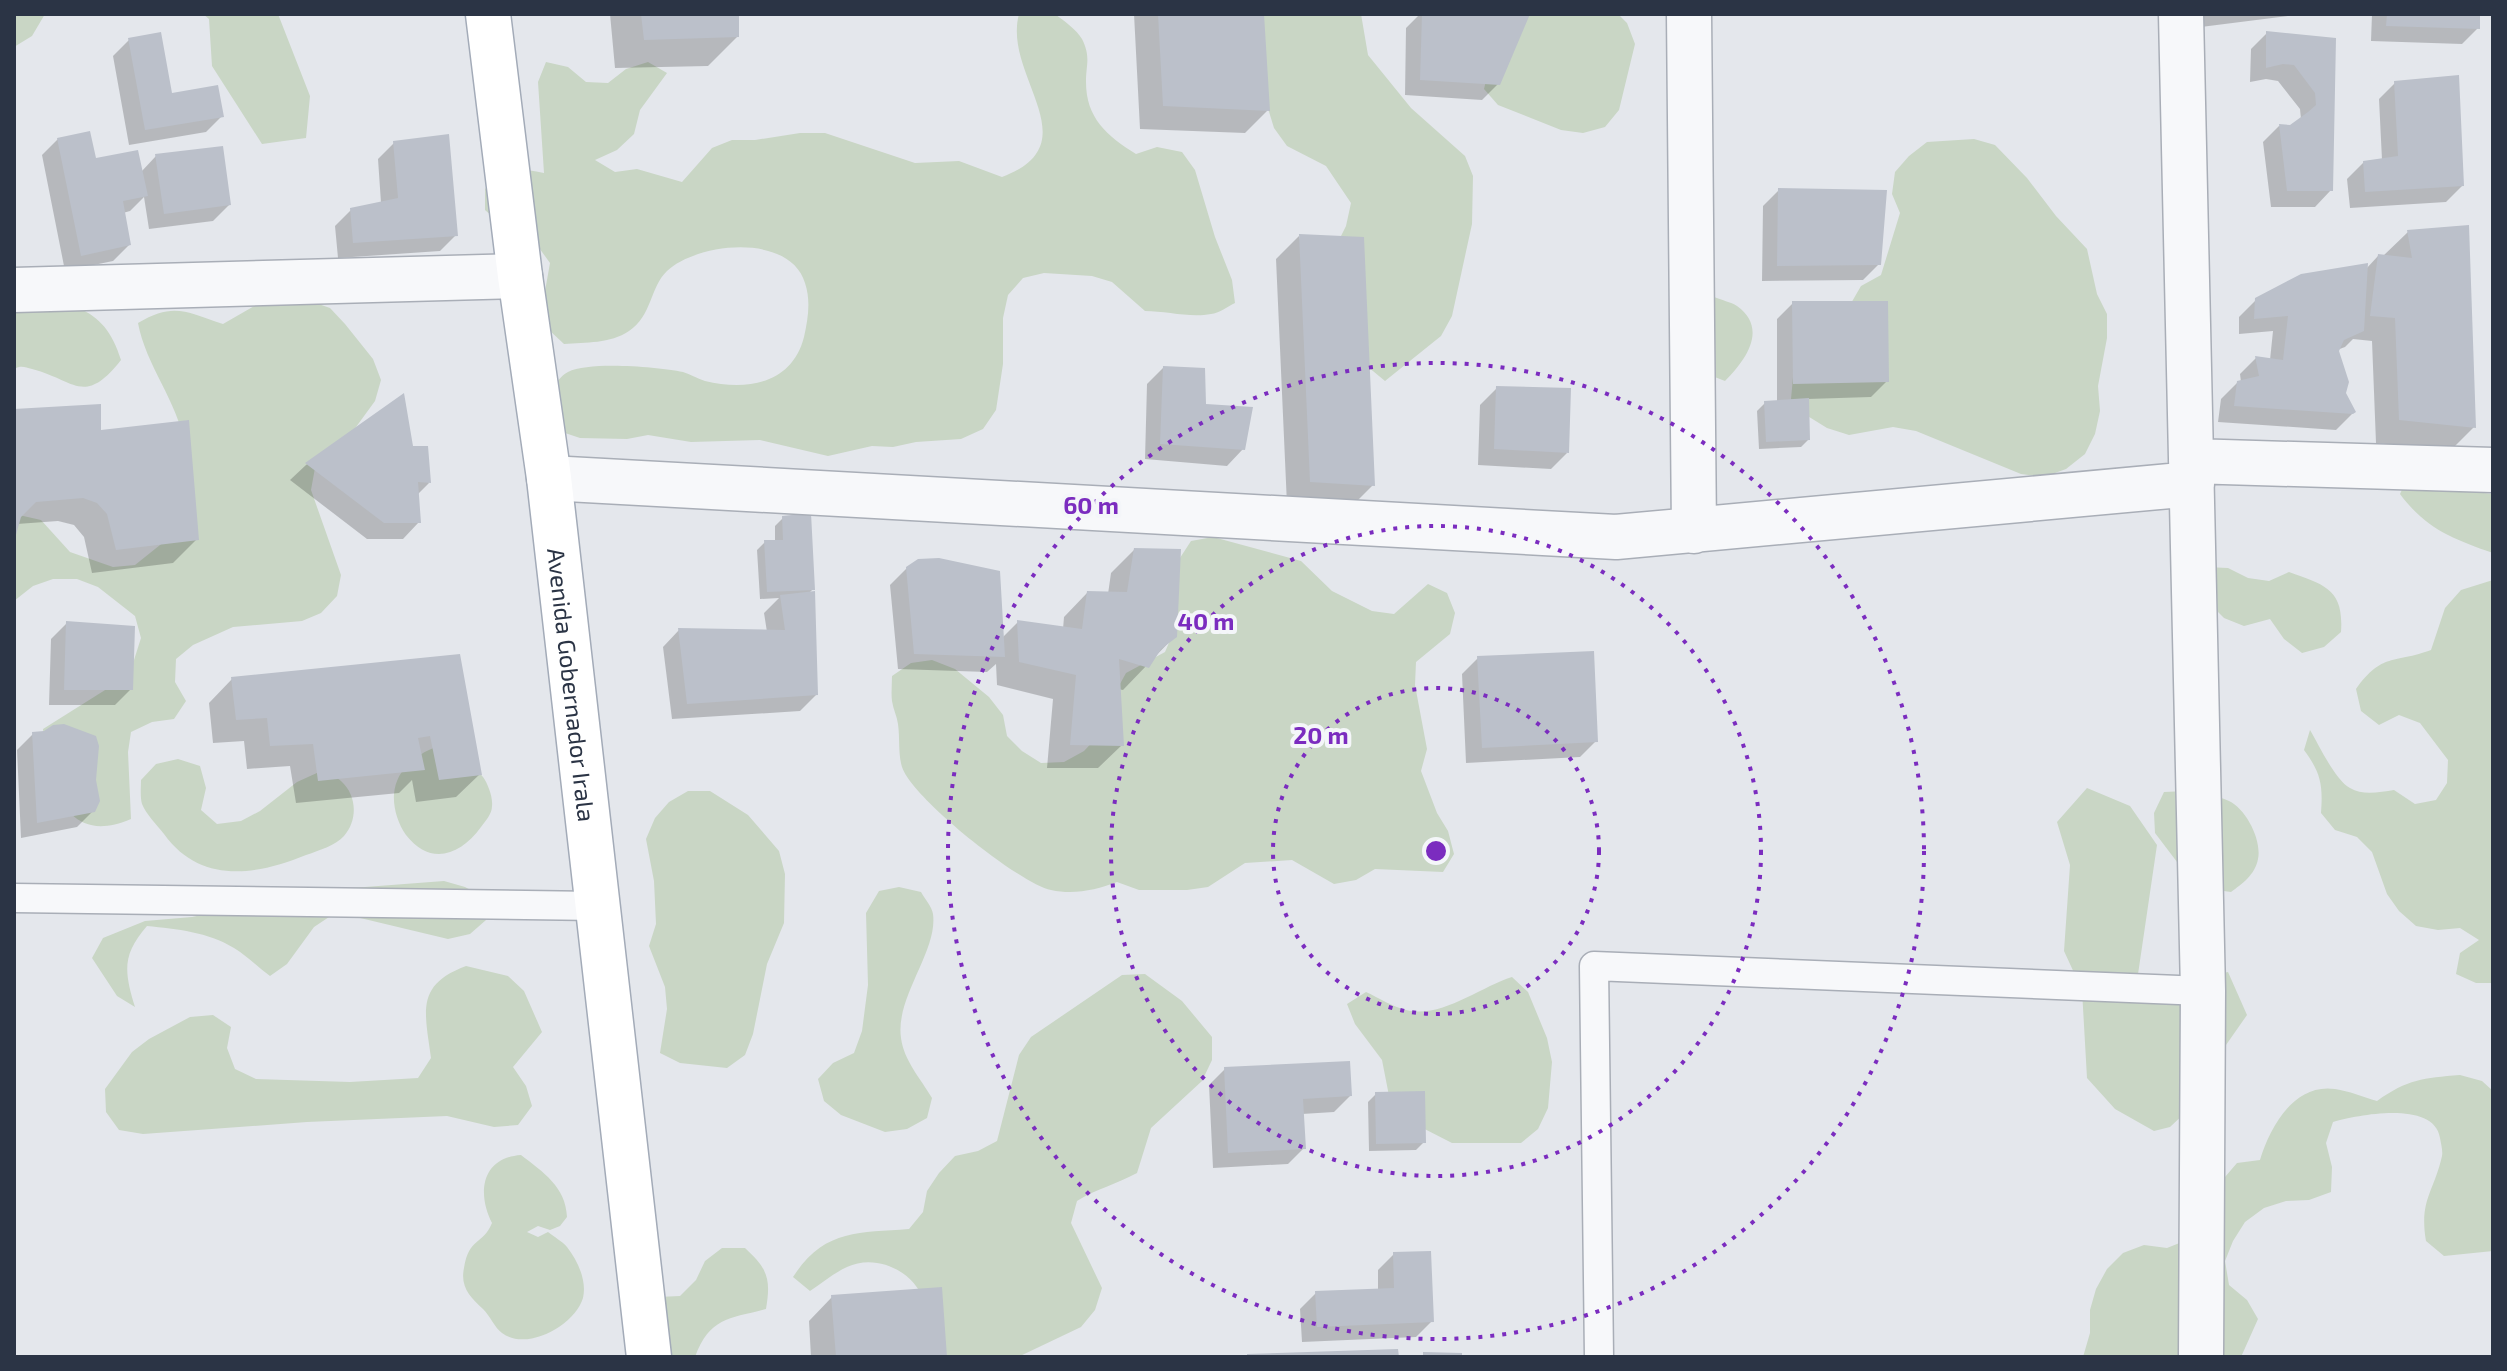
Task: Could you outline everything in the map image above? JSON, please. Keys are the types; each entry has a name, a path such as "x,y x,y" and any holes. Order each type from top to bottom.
{"main road":[{"name":"Avenida Gobernador Irala","path":"488,14 520,276 549,478 649,1357"}],"street":[{"path":"1689,14 1694,531"},
{"path":"2181,14 2203,991 2201,1357"},
{"path":"14,290 520,276"},
{"path":"549,478 1616,537 1694,531 2192,473 2493,470"}],"lane":[{"path":"14,898 596,906"},
{"path":"1599,1357 1594,966 2203,991"}],"green space":[{"path":"14,14 45,14 32,36 14,47"},
{"path":"203,14 278,14 310,96 306,138 262,144 212,66 209,19"},
{"path":"1019,14 1055,14 1080,36 1087,56 1086,82 1090,106 1107,133 1136,154 1157,147 1182,152 1195,170 1215,237 1232,280 1235,303 1203,315 1145,311 1112,282 1092,276 1044,273 1023,278 1008,295 1003,318 1003,364 996,410 983,429 961,439 893,447 872,446 828,456 760,440 691,442 648,435 627,439 580,438 559,431 551,389 565,373 578,369 607,366 657,368 683,372 705,381 736,385 752,384 778,374 798,353 808,317 808,303 805,283 796,267 781,256 742,247 720,249 681,261 667,271 642,318 629,331 606,340 564,344 548,329 542,308 550,263 537,245 517,238 485,210 485,189 500,176 512,170 544,173 538,82 546,62 568,67 586,82 608,83 626,69 648,62 667,73 640,110 634,134 617,150 595,160 615,172 637,169 682,182 712,148 732,140 825,133 915,163 959,161 1002,177 1028,163 1040,146 1042,127 1017,37"},
{"path":"1239,14 1361,14 1368,55 1411,108 1465,156 1473,176 1472,224 1452,316 1441,336 1385,381 1350,352 1336,246 1346,226 1351,203 1326,166 1287,146 1274,128"},
{"path":"1525,14 1618,14 1627,23 1635,44 1619,110 1605,127 1583,133 1561,130 1498,105 1484,89 1494,46"},
{"path":"1974,139 1995,145 2087,249 2097,294 2107,314 2107,338 2098,386 2100,411 2095,434 2085,454 2066,469 2044,477 2021,474 1916,431 1893,427 1849,435 1827,428 1806,415 1791,399 1793,377 1850,305 1861,286 1881,275 1900,213 1892,194 1895,172 1927,142"},
{"path":"14,292 66,303 93,316 114,341 121,360 98,383 88,386 69,383 25,367 14,369"},
{"path":"1714,297 1737,306 1746,315 1753,335 1746,355 1725,381 1707,374"},
{"path":"307,300 330,308 345,324 373,359 381,380 375,401 348,438 315,468 311,490 341,575 337,596 321,613 302,621 233,627 193,645 176,659 175,682 186,701 174,719 152,722 131,732 128,752 131,819 103,826 81,821 64,805 50,779 43,729 121,680 134,660 141,638 135,616 98,587 77,579 53,579 33,586 14,601 14,518 19,515 41,520 70,552 113,567 135,565 170,537 185,453 181,429 138,323 161,313 180,311 223,324 263,301"},
{"path":"2409,474 2432,475 2475,492 2493,494 2493,553 2453,537 2420,516 2400,494"},
{"path":"1213,537 1301,561 1332,591 1372,611 1394,614 1428,584 1447,593 1455,613 1450,634 1416,662 1415,685 1427,749 1421,771 1437,813 1448,831 1454,854 1443,872 1375,869 1356,880 1334,884 1292,860 1245,863 1208,887 1187,890 1139,890 1117,882 1085,891 1051,890 1016,872 968,838 910,781 901,762 898,724 892,701 892,676 911,663 932,660 955,669 989,697 1003,715 1007,736 1022,751 1041,763 1064,762 1084,751 1099,735 1126,673 1165,652 1174,631 1178,561 1191,541"},
{"path":"2206,567 2228,568 2248,578 2269,581 2289,572 2322,585 2330,591 2339,606 2341,632 2324,647 2302,653 2284,639 2270,619 2244,626 2224,618 2207,601"},
{"path":"2493,580 2493,983 2476,983 2456,974 2460,953 2479,940 2460,928 2438,930 2416,926 2399,911 2387,894 2372,852 2357,837 2335,830 2321,813 2320,780 2304,750 2310,730 2333,770 2350,788 2366,793 2394,790 2415,804 2436,800 2447,783 2448,760 2420,723 2399,715 2379,725 2361,711 2356,689 2365,677 2382,664 2431,650 2445,608 2461,590"},
{"path":"436,747 479,773 485,780 492,802 490,814 473,837 445,854 425,851 415,845 401,826 394,805 396,785 403,771 414,759"},
{"path":"178,759 200,766 206,788 201,810 217,824 241,821 260,811 297,782 319,772 341,781 350,793 354,808 352,823 336,842 287,862 248,871 211,868 178,850 142,804 141,780 156,764"},
{"path":"2087,788 2130,806 2157,845 2137,981 2184,982 2228,972 2247,1015 2219,1055 2202,1097 2170,1127 2154,1131 2115,1109 2087,1078 2082,990 2064,951 2070,865 2057,822"},
{"path":"688,791 710,791 748,815 779,851 785,874 784,923 767,964 753,1034 745,1055 727,1068 680,1063 660,1053 667,1009 665,987 649,946 656,924 654,881 646,839 655,818 669,802"},
{"path":"2186,791 2229,801 2241,811 2251,826 2258,843 2258,859 2248,878 2231,892 2209,889 2190,879 2155,833 2154,813 2164,792"},
{"path":"444,881 465,887 485,898 486,920 470,934 448,939 356,917 332,915 314,927 287,964 270,976 239,951 214,938 147,926 129,955 127,973 135,1007 117,996 92,958 103,938 145,921 310,905 352,888"},
{"path":"899,887 921,892 933,914 929,943 901,1022 901,1038 906,1054 932,1098 927,1118 907,1129 885,1132 841,1115 824,1101 818,1079 833,1063 854,1053 862,1031 868,985 866,913 879,891"},
{"path":"466,966 508,976 524,991 542,1032 513,1067 526,1086 532,1106 518,1125 494,1127 447,1116 143,1134 119,1130 106,1112 105,1089 132,1052 190,1017 213,1015 231,1027 227,1048 235,1069 256,1079 350,1082 418,1078 431,1058 426,1014 431,991 438,982"},
{"path":"1145,974 1182,1001 1212,1037 1212,1060 1202,1081 1151,1128 1137,1173 1077,1201 1071,1223 1102,1288 1095,1310 1081,1327 1018,1357 936,1357 924,1301 919,1290 903,1273 881,1264 858,1263 837,1272 810,1291 793,1277 817,1250 844,1236 909,1229 923,1212 927,1191 955,1156 978,1151 997,1141 1019,1055 1031,1037 1122,975"},
{"path":"1512,977 1528,992 1547,1038 1552,1062 1548,1108 1538,1129 1521,1143 1452,1143 1407,1120 1391,1106 1382,1060 1355,1024 1347,1004 1366,992 1406,1010 1433,1010"},
{"path":"2460,1075 2482,1081 2493,1091 2493,1251 2444,1256 2426,1241 2424,1215 2442,1154 2435,1126 2424,1118 2394,1113 2333,1122 2326,1143 2332,1167 2331,1192 2309,1200 2286,1201 2264,1208 2245,1222 2225,1261 2229,1285 2247,1300 2258,1319 2241,1357 2083,1357 2090,1333 2090,1310 2096,1289 2107,1269 2123,1253 2144,1245 2167,1248 2187,1240 2207,1198 2237,1163 2260,1160 2277,1121 2296,1100 2320,1089 2335,1089 2377,1101 2416,1081"},
{"path":"521,1155 558,1189 566,1206 567,1217 560,1226 550,1230 538,1226 527,1232 538,1237 548,1232 565,1245 575,1258 584,1285 583,1298 570,1318 549,1333 524,1339 512,1338 499,1331 467,1291 463,1281 469,1251 492,1223 484,1190 490,1170 497,1163"},
{"path":"722,1248 745,1248 759,1262 768,1282 766,1309 731,1318 714,1327 695,1357 645,1357 658,1297 680,1296 696,1280 705,1261"}],"building":[{"path":"641,14 739,14 739,37 644,40"},
{"path":"1158,14 1264,14 1270,111 1163,106"},
{"path":"1422,14 1530,14 1500,85 1420,80"},
{"path":"2387,14 2480,14 2480,29 2386,26"},
{"path":"2266,31 2336,38 2333,191 2287,191 2279,124 2290,125 2308,112 2316,105 2315,93 2294,65 2266,68"},
{"path":"161,32 172,93 218,85 224,117 145,130 128,38"},
{"path":"2459,75 2464,186 2365,192 2363,161 2398,156 2394,81"},
{"path":"90,131 96,158 138,150 148,196 123,201 131,245 81,256 57,138"},
{"path":"449,134 458,236 353,243 350,208 398,198 393,141"},
{"path":"223,146 231,205 164,214 155,154"},
{"path":"1778,188 1887,190 1881,265 1777,266"},
{"path":"2469,225 2476,428 2399,420 2395,318 2370,316 2378,254 2412,258 2407,230"},
{"path":"1299,234 1364,237 1375,486 1310,482"},
{"path":"2368,263 2364,331 2344,340 2339,351 2349,382 2346,393 2356,412 2234,406 2237,381 2259,376 2255,356 2283,360 2288,316 2254,319 2255,298 2301,274"},
{"path":"1792,301 1888,301 1889,382 1793,384"},
{"path":"1163,366 1205,368 1206,404 1253,407 1245,450 1160,444"},
{"path":"1496,386 1571,388 1569,453 1494,449"},
{"path":"404,393 413,446 428,446 431,483 418,482 421,523 384,523 305,463"},
{"path":"1809,398 1810,440 1766,442 1764,401"},
{"path":"101,404 101,430 189,420 199,540 116,550 107,514 97,503 83,498 36,502 21,517 14,542 14,409"},
{"path":"811,513 815,590 767,592 764,540 783,540 782,516"},
{"path":"1134,548 1181,549 1177,637 1161,649 1149,668 1119,659 1124,746 1070,745 1076,675 1019,662 1017,620 1082,629 1087,591 1127,592"},
{"path":"939,558 1000,571 1005,657 914,654 906,567 918,559"},
{"path":"815,591 818,695 687,704 678,628 785,630 780,595"},
{"path":"66,621 135,626 133,690 64,690"},
{"path":"1594,651 1598,742 1482,748 1477,656"},
{"path":"460,654 482,775 439,780 430,736 418,738 425,770 318,781 313,744 270,746 267,718 236,720 231,677"},
{"path":"64,724 96,736 99,746 96,780 100,801 95,812 37,823 32,732"},
{"path":"1350,1061 1352,1096 1303,1099 1306,1149 1228,1153 1224,1067"},
{"path":"1425,1091 1426,1143 1376,1144 1375,1092"},
{"path":"1431,1251 1434,1322 1317,1327 1315,1291 1394,1288 1393,1252"},
{"path":"942,1287 947,1357 836,1357 831,1295"},
{"path":"1398,1349 1399,1357 1247,1357 1247,1354"},
{"path":"1423,1352 1462,1353 1462,1357 1423,1357"}]}
